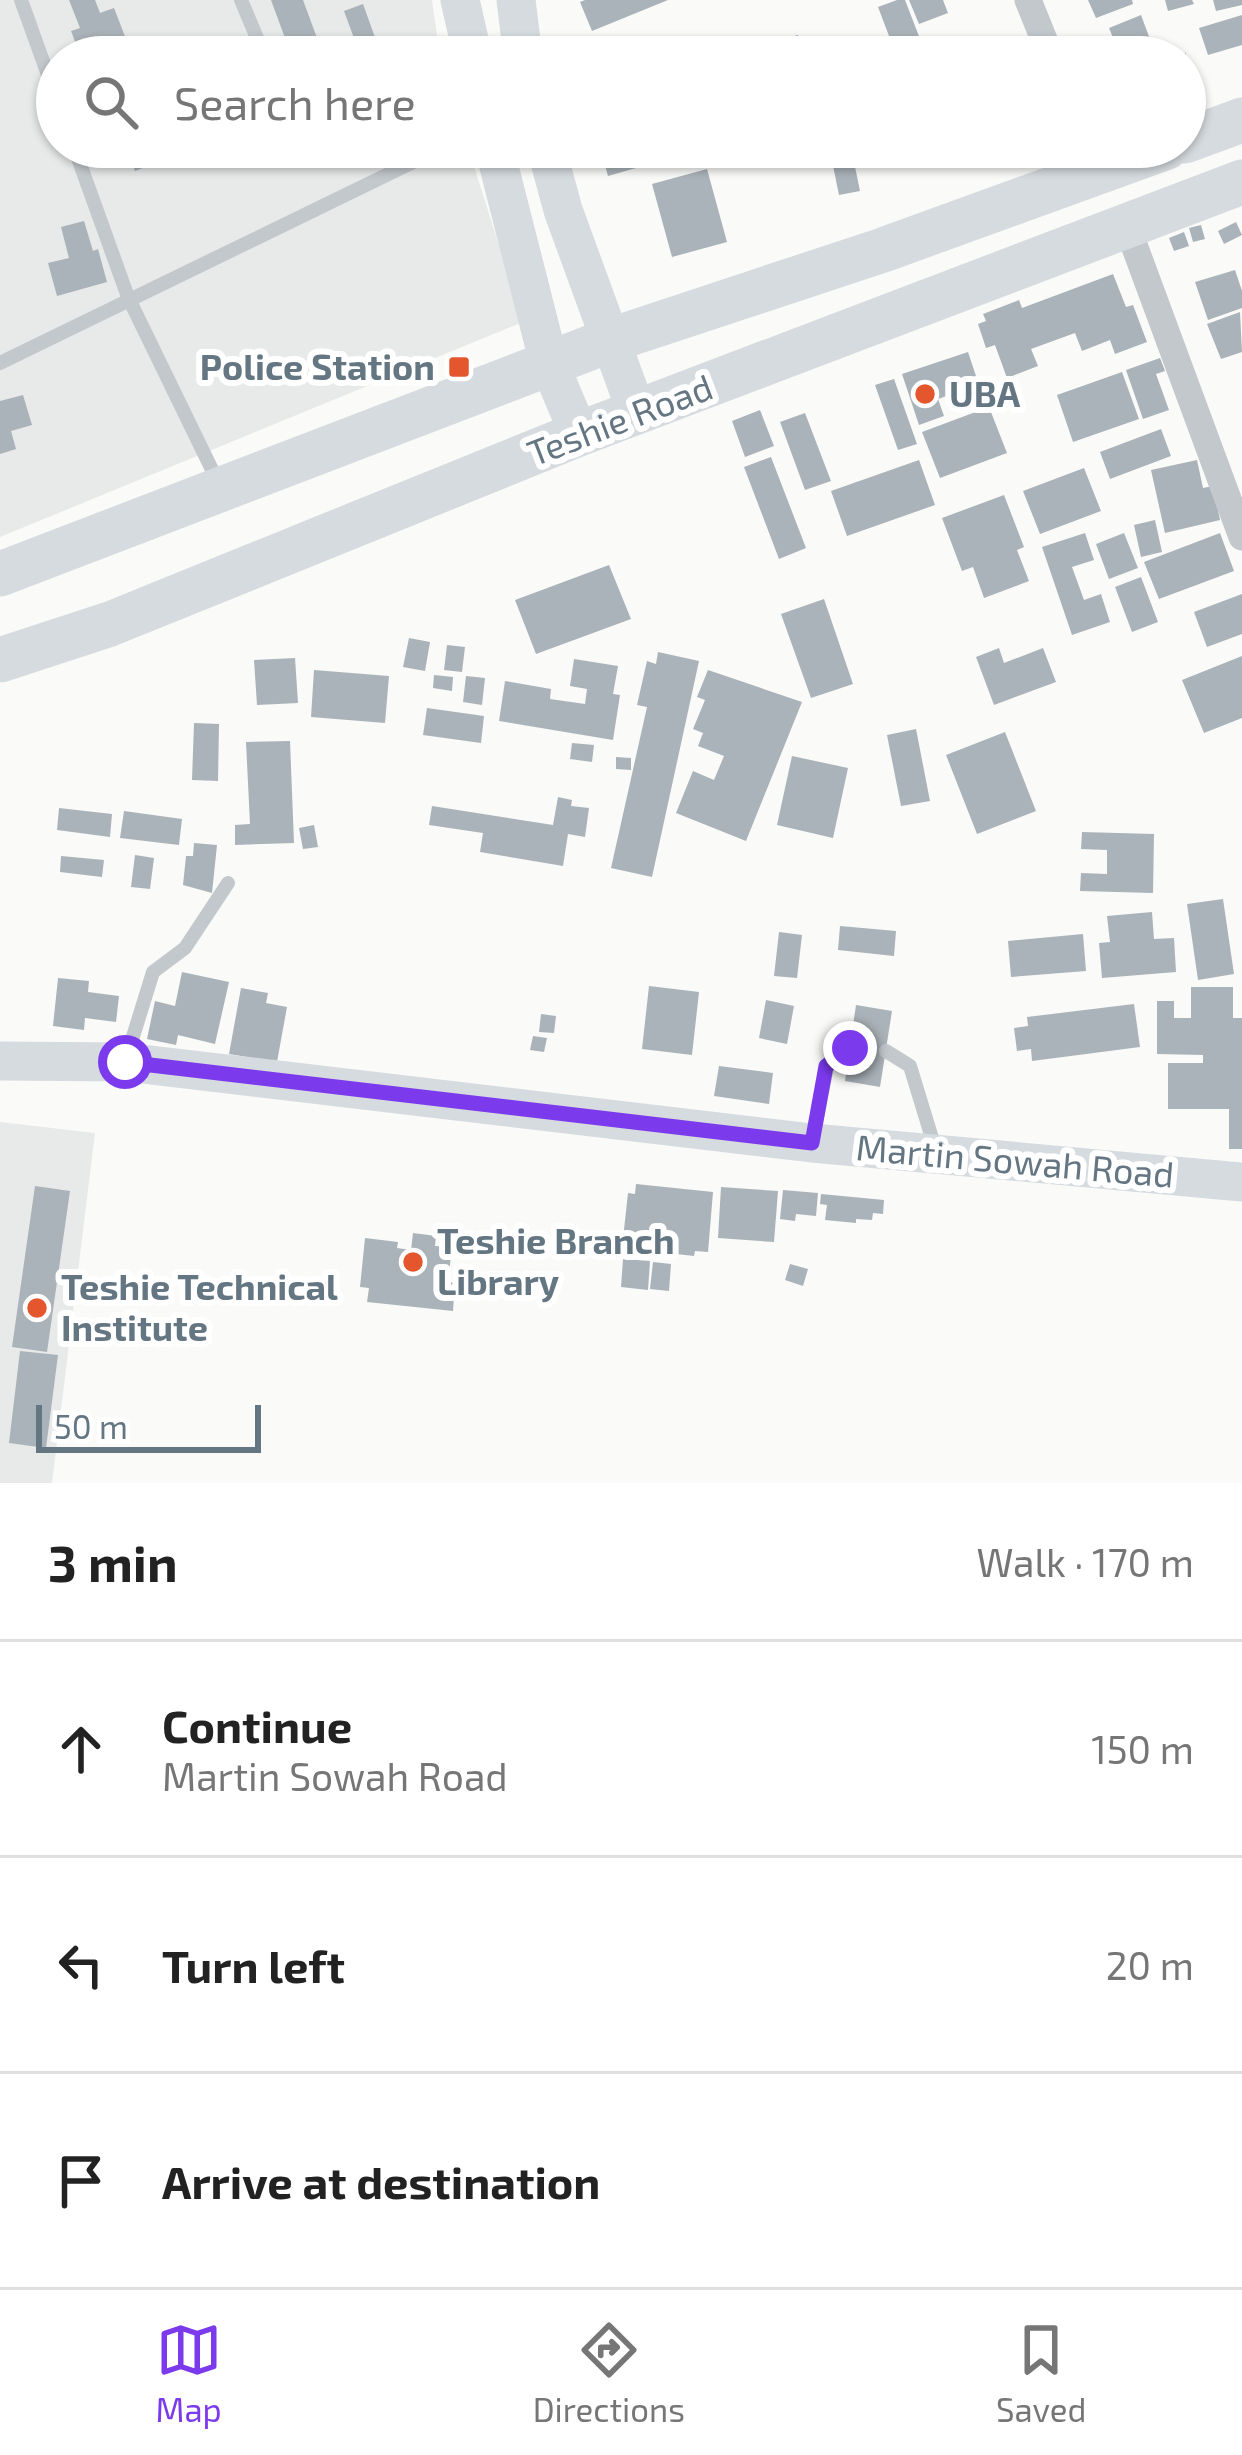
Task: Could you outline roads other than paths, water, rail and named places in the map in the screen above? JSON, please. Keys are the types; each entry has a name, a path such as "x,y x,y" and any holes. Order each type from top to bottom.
{"main road":[{"path":"1206,133 1242,120"},
{"name":"Teshie Road","path":"0,574 608,341 883,250 1073,168"},
{"name":"Teshie Road","path":"0,660 110,624 579,434 1242,182"}],"street":[{"path":"460,0 468,36"},
{"path":"516,0 521,36"},
{"path":"1028,0 1043,36"},
{"path":"499,168 550,363 579,434"},
{"path":"551,168 608,341 638,413"},
{"path":"1127,226 1240,525"},
{"name":"Martin Sowah Road","path":"0,1060 125,1062 812,1143 1242,1182"}],"lane":[{"path":"21,0 36,42"},
{"path":"242,0 257,36"},
{"path":"82,168 128,297 222,491"},
{"path":"0,362 400,168"},
{"path":"125,1062 153,972 185,948 228,884"},
{"path":"812,1143 826,1066 850,1048"},
{"path":"886,1051 910,1066 936,1153"}],"place":[{"name":"Police Station","path":"459,367"},
{"name":"UBA","path":"925,394"},
{"name":"Teshie Branch Library","path":"413,1262"},
{"name":"Teshie Technical Institute","path":"37,1308"}]}
